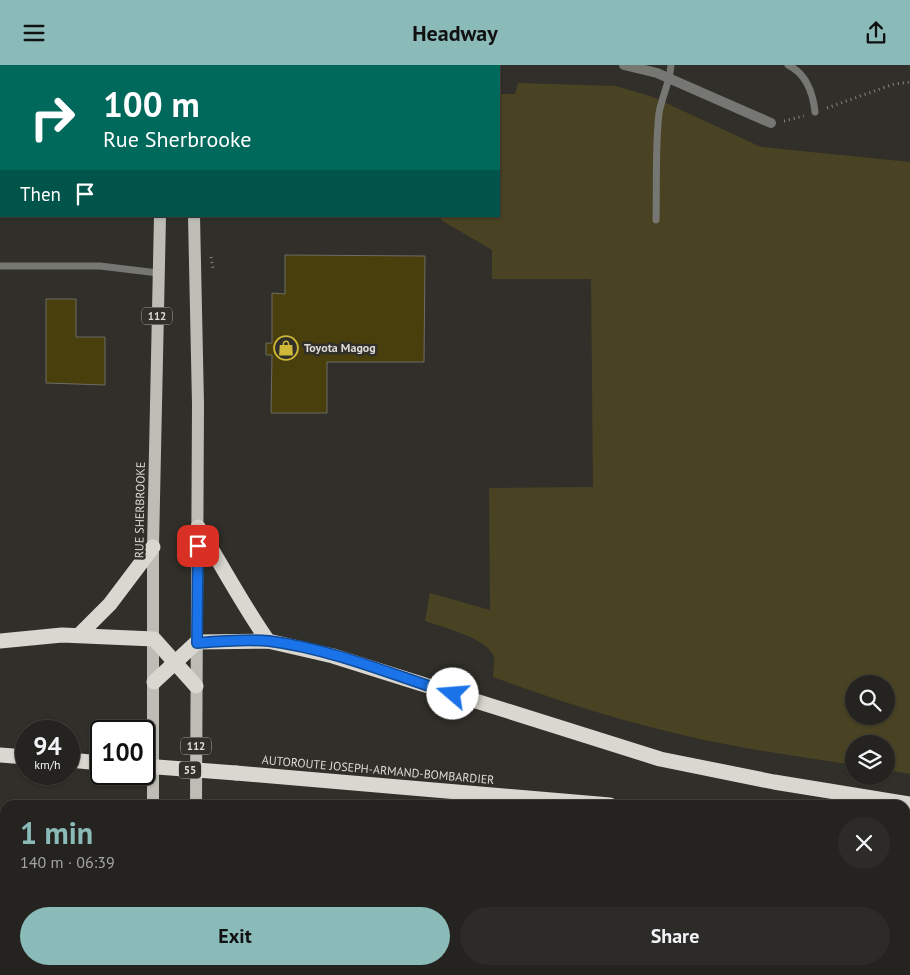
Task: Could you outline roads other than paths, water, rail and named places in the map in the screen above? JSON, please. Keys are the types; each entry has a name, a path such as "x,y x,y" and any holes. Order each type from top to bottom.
{"highway":[{"path":"198,527 241,603 268,641"},
{"path":"79,635 110,604 153,547"},
{"path":"0,641 79,635 154,639 196,686"},
{"path":"154,682 197,643 268,641 333,656 660,759 749,778 885,800"},
{"path":"0,755 15,756"},
{"name":"AUTOROUTE JOSEPH-ARMAND-BOMBARDIER","path":"155,767 552,800"}],"main road":[{"name":"RUE SHERBROOKE","path":"153,800 153,547 160,217"},
{"name":"112","path":"194,217 198,527 196,800"}],"street":[{"path":"624,65 646,69 670,78 771,123"}],"lane":[{"path":"656,220 659,115 664,91 670,78 671,65"},
{"path":"788,65 808,84 815,112"},
{"path":"0,266 100,265 158,273"}],"place":[{"name":"Toyota Magog","path":"286,348"}]}
